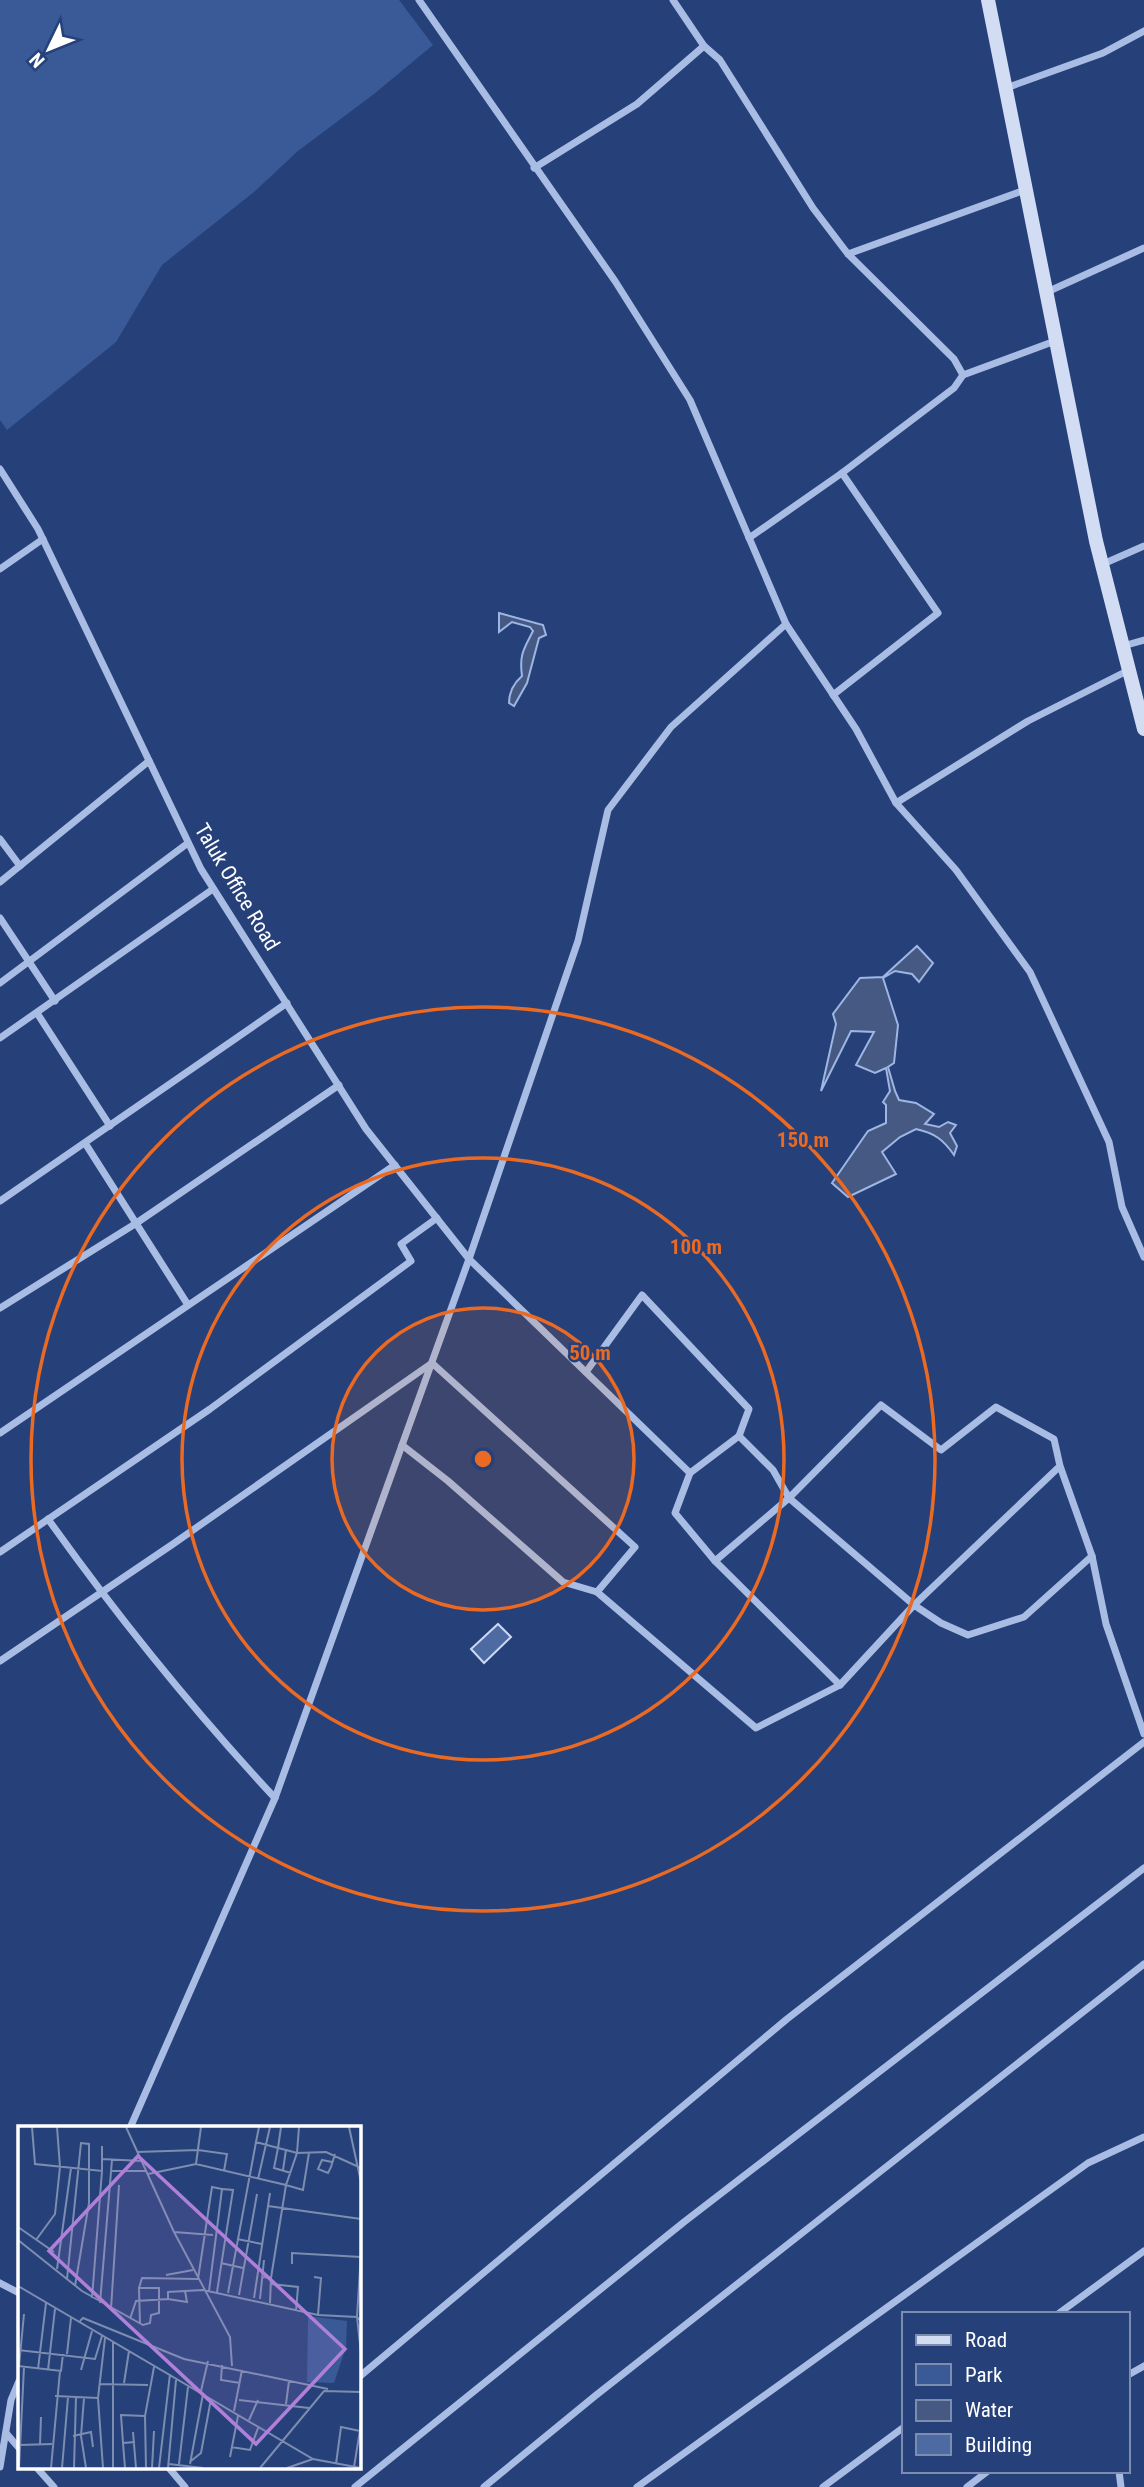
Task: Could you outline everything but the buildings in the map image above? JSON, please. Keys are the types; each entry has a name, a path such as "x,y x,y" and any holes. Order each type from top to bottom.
{"main road":[{"path":"988,0 1102,565 1144,729"}],"street":[{"path":"419,0 615,281 690,400 786,624 856,729 896,803 956,870 1030,972 1109,1142 1122,1207 1144,1256"},
{"path":"673,0 704,46 720,60 813,208 848,254 954,359 963,375"},
{"path":"1006,88 1103,53 1144,31"},
{"path":"534,168 637,104 704,46"},
{"path":"848,254 1026,189"},
{"path":"1046,292 1144,248"},
{"path":"749,538 842,473 954,388 963,375 1056,341"},
{"name":"Taluk Office Road","path":"0,469 43,539 188,843 213,889 366,1129 469,1259 690,1473"},
{"path":"833,695 938,613 842,473"},
{"path":"0,569 43,539"},
{"path":"1102,565 1144,546"},
{"path":"131,2126 275,1798 469,1259 578,941 607,810 671,727 786,624"},
{"path":"1123,646 1144,640"},
{"path":"896,803 1028,721 1129,670"},
{"path":"0,882 149,761"},
{"path":"0,839 20,866"},
{"path":"0,983 188,843"},
{"path":"0,1038 213,889"},
{"path":"0,918 55,1001"},
{"path":"0,1201 287,1003"},
{"path":"37,1013 110,1126"},
{"path":"0,1308 135,1224 339,1085"},
{"path":"85,1143 188,1305"},
{"path":"0,1433 395,1165"},
{"path":"0,1552 210,1409 411,1261 401,1244 437,1218"},
{"path":"586,1372 642,1295 749,1409 739,1436 690,1473 675,1513 715,1561 840,1685"},
{"path":"432,1363 635,1547 597,1592"},
{"path":"0,1661 432,1363"},
{"path":"715,1561 789,1498 881,1405 941,1450 996,1407 1054,1439 1060,1466 1092,1556 1106,1624 1144,1734"},
{"path":"739,1436 774,1470 789,1498 914,1605 941,1623 968,1636 1024,1618 1092,1556"},
{"path":"402,1445 448,1481 563,1582 597,1592 756,1728 840,1685 914,1605 1060,1466"},
{"path":"48,1519 101,1593 224,1742 275,1798"},
{"path":"360,2376 787,2019 1144,1742"},
{"path":"355,2487 684,2221 1144,1868"},
{"path":"484,2487 595,2396 1144,1964"},
{"path":"637,2487 1088,2163 1144,2137"},
{"path":"1061,2312 1144,2250"},
{"path":"0,2283 18,2292"},
{"path":"0,2467 11,2400 18,2383"},
{"path":"823,2487 902,2428"},
{"path":"6,2433 18,2447"},
{"path":"39,2470 54,2487"},
{"path":"171,2470 185,2487"},
{"path":"967,2487 985,2473"}],"green space":[{"path":"0,0 399,0 433,45 374,94 298,151 254,192 162,265 116,342 7,430 0,420"}],"water":[{"path":"499,613 543,625 546,635 539,638 527,683 514,706 509,703 510,695 522,676 522,657 533,631 530,627 512,622 499,632"},
{"path":"917,946 933,963 919,982 912,974 895,971 883,978 898,1025 894,1063 888,1067 899,1100 916,1103 934,1114 925,1124 939,1127 948,1122 956,1125 950,1133 957,1146 954,1155 938,1138 916,1129 900,1137 882,1152 896,1174 848,1197 832,1183 868,1131 886,1123 886,1105 883,1102 890,1091 886,1068 875,1073 856,1065 874,1032 851,1031 821,1091 836,1024 833,1014 860,978 883,977"}]}
